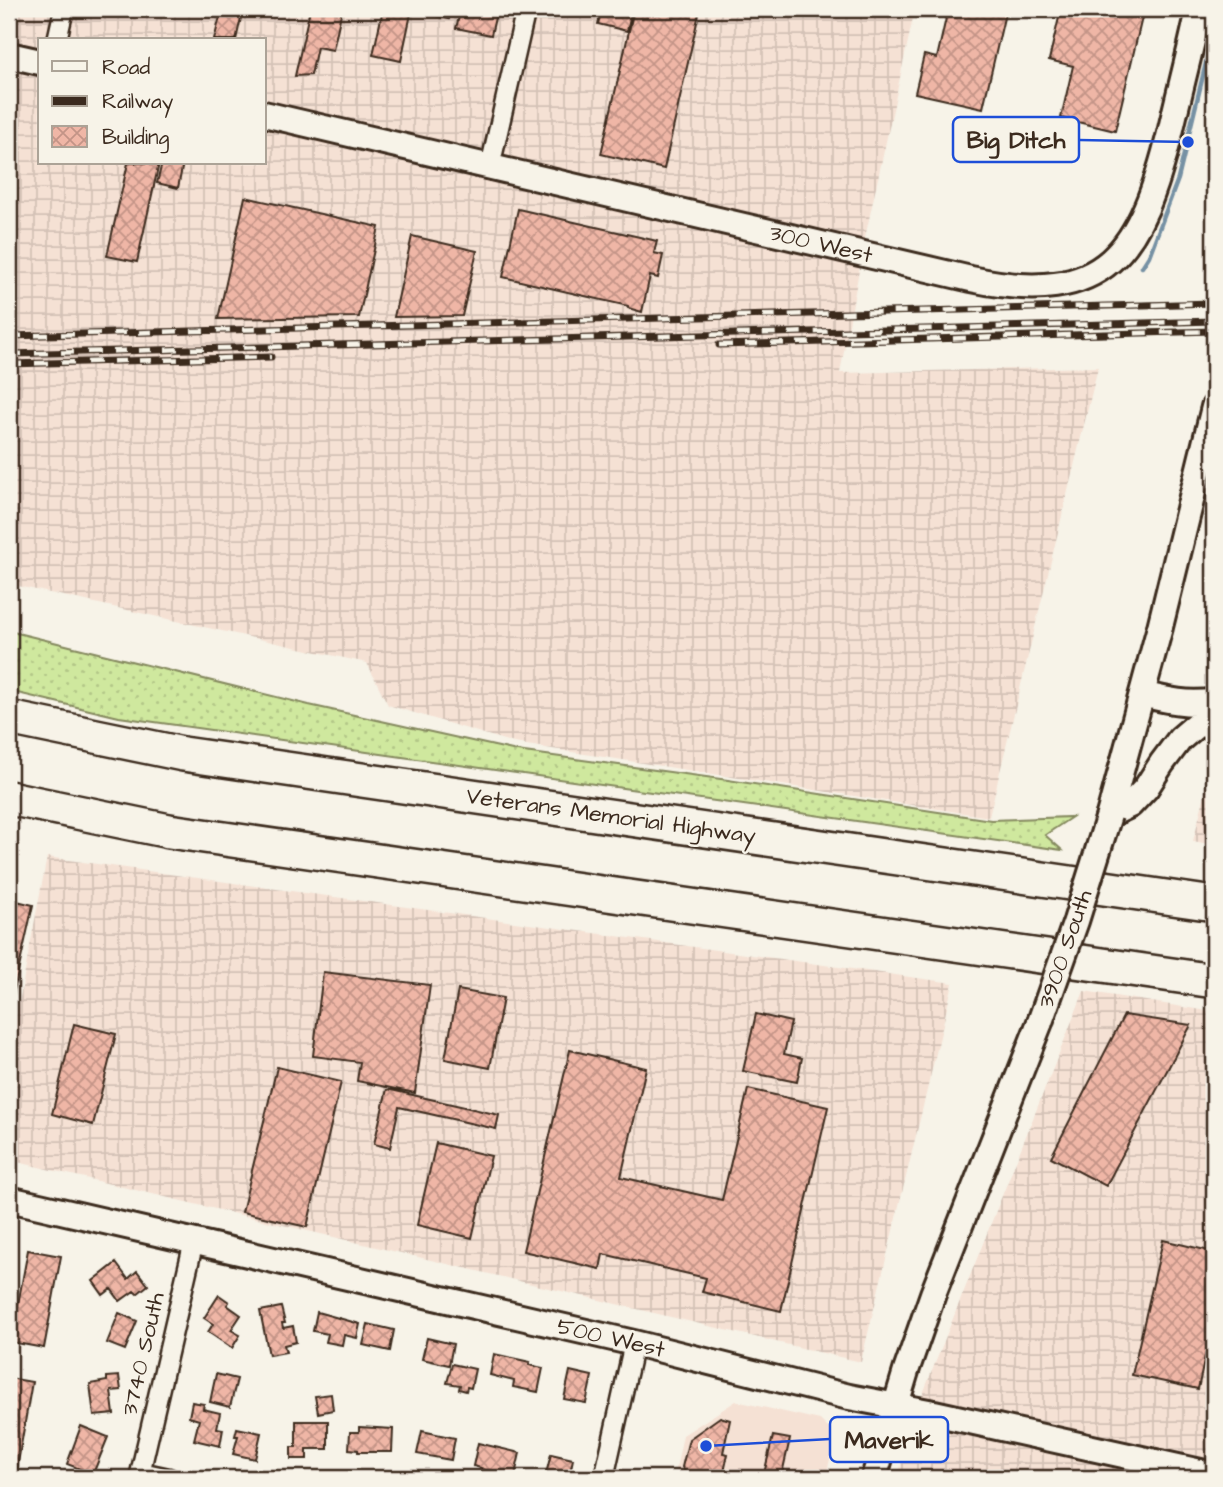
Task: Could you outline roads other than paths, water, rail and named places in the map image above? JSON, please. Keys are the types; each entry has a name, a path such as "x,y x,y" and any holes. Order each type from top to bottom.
{"highway":[{"name":"Veterans Memorial Highway","path":"9,718 183,754 1214,904"},
{"path":"9,798 169,831 1214,981"}],"main road":[{"name":"300 West","path":"266,114 983,282 1028,287 1058,285 1084,277 1111,262 1125,247 1139,224 1165,151 1199,9"},
{"path":"9,55 38,62"},
{"name":"3900 South","path":"874,1478 958,1228 1040,1022 1076,921 1142,694 1214,408"},
{"path":"1142,694 1200,704 1214,701"},
{"path":"1109,815 1130,805 1146,788 1180,739 1214,710"},
{"name":"500 West","path":"9,1199 634,1343 849,1397 1214,1475"}],"street":[{"path":"57,38 64,9"},
{"path":"490,167 526,9"},
{"name":"3740 South","path":"140,1475 194,1241"},
{"path":"604,1478 634,1343"},
{"path":"140,1475 169,1478"}],"waterway":[{"path":"1142,267 1149,256 1178,179 1214,30"}],"railway":[{"path":"9,336 1214,303"},
{"path":"9,354 1214,321"},
{"path":"719,345 1214,331"},
{"path":"9,364 271,357"}],"place":[{"name":"Big Ditch","path":"1188,142"},
{"name":"Maverik","path":"706,1446"}]}
